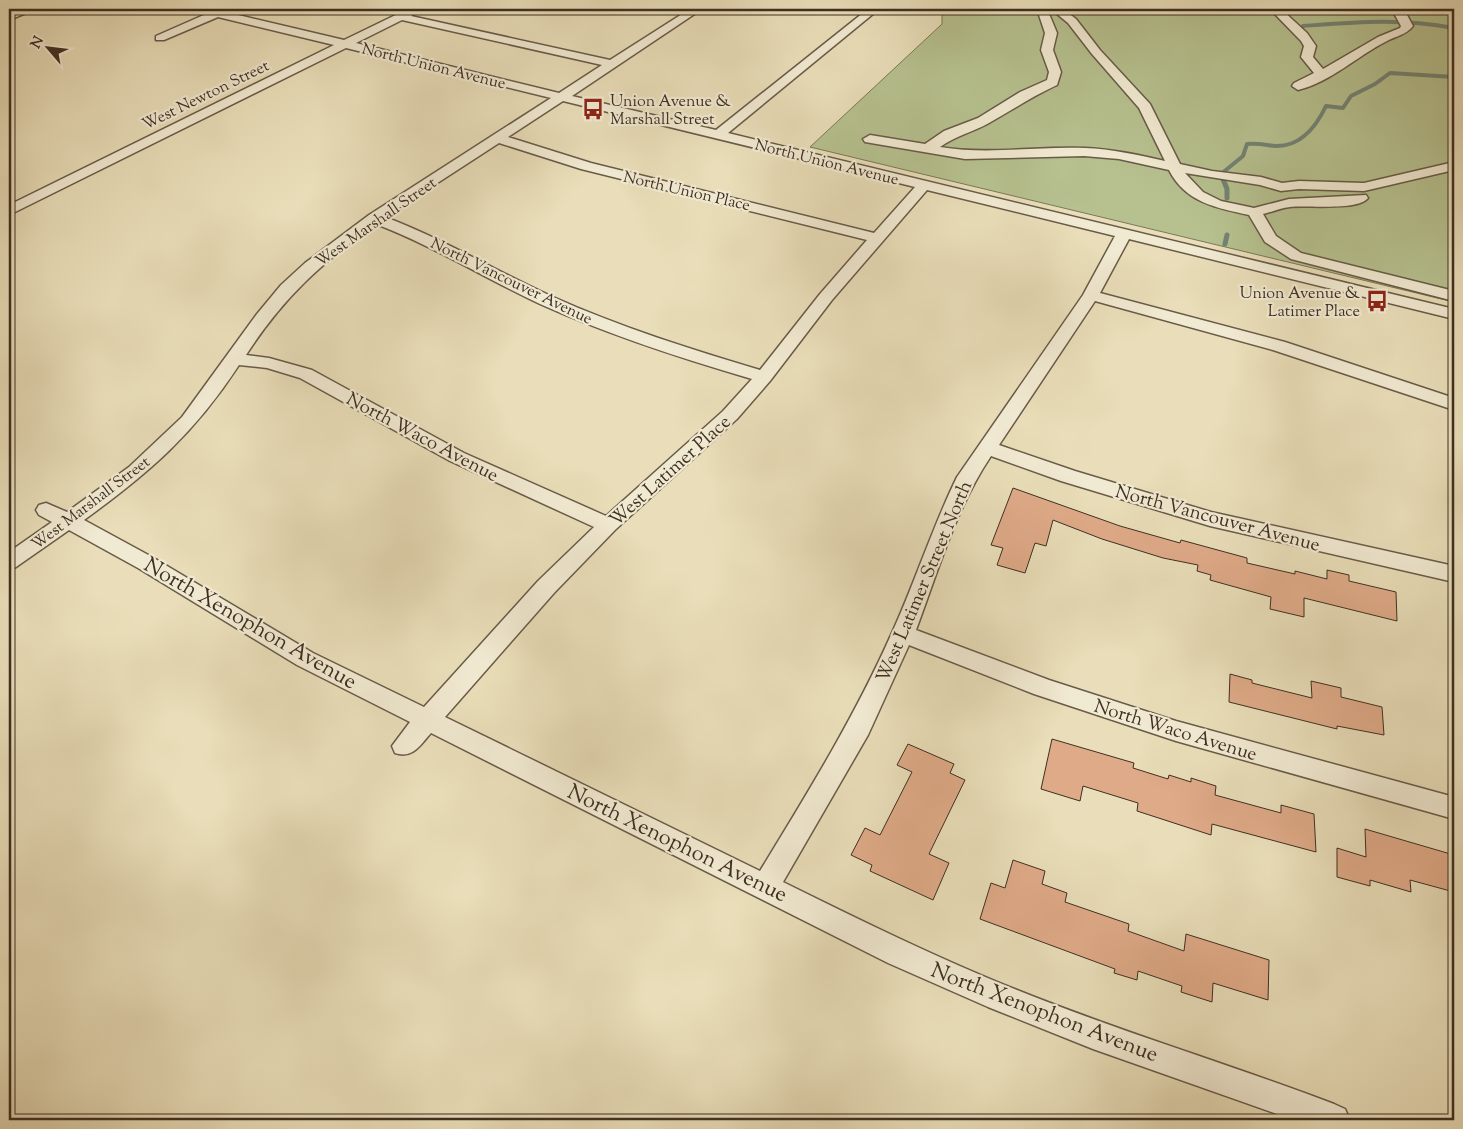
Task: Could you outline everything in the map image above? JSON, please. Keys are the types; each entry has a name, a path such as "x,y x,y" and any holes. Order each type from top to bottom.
{"street":[{"path":"9,17 31,9"},
{"name":"North Union Avenue","path":"200,9 1454,314"},
{"name":"West Newton Street","path":"9,210 416,9"},
{"path":"718,135 874,9"},
{"path":"929,148 948,134 986,119 1024,95 1053,82 1055,72 1047,50 1051,34 1042,9"},
{"path":"1056,9 1072,21 1107,66 1145,107 1181,180 1198,195 1217,204 1254,212 1289,202 1352,201 1388,190 1422,187 1454,180"},
{"path":"1275,9 1297,27 1307,41 1310,46 1307,57 1320,73"},
{"name":"West Marshall Street","path":"9,562 57,515 137,469 175,436 213,391 270,309 288,287 323,255 374,218 612,64 688,10"},
{"path":"160,38 217,13"},
{"path":"401,16 612,64"},
{"path":"1298,86 1320,73 1339,66 1382,39 1404,30 1404,17"},
{"name":"North Union Place","path":"498,138 586,166 876,238"},
{"path":"870,139 975,155 1094,152 1261,181 1280,187 1299,185 1364,187 1454,166"},
{"name":"West Latimer Place","path":"404,746 546,587 608,525 717,427 764,378 826,297 924,185"},
{"path":"1254,212 1270,240 1280,248 1296,256 1454,296"},
{"name":"North Vancouver Avenue","path":"374,218 413,232 508,282 594,321 668,348 764,378"},
{"name":"West Latimer Street North","path":"766,886 859,728 902,634 951,510 986,447 1091,295 1124,234"},
{"path":"1091,295 1279,346 1454,404"},
{"name":"North Waco Avenue","path":"235,359 269,363 306,374 457,456 608,525"},
{"name":"North Vancouver Avenue","path":"986,447 1068,476 1210,519 1454,574"},
{"name":"North Xenophon Avenue","path":"57,515 173,577 214,605 305,659 898,952 985,992 1059,1022 1233,1082 1334,1120"},
{"name":"North Waco Avenue","path":"902,634 1042,687 1176,731 1454,808"}],"green space":[{"path":"942,9 1454,9 1454,302 810,147 942,24"}],"building":[{"path":"1013,488 1120,526 1180,543 1181,540 1247,558 1247,563 1295,574 1295,571 1327,579 1327,570 1349,575 1349,581 1396,592 1397,621 1304,598 1304,617 1270,609 1271,597 1210,580 1211,575 1197,571 1198,565 1163,558 1102,539 1053,520 1046,546 1035,543 1025,573 997,565 1003,548 991,545"},
{"path":"1230,674 1252,680 1252,683 1312,698 1311,681 1341,688 1341,697 1382,707 1384,735 1337,726 1337,729 1229,702"},
{"path":"1052,739 1134,763 1133,768 1168,779 1169,775 1191,782 1191,778 1216,786 1215,795 1281,813 1281,805 1314,814 1316,852 1212,824 1211,835 1137,811 1138,803 1083,786 1080,801 1041,789"},
{"path":"908,744 954,764 950,773 965,780 929,854 949,863 933,900 870,871 872,865 851,855 865,828 880,835 912,772 897,765"},
{"path":"1365,829 1454,855 1454,892 1410,880 1411,892 1370,880 1370,886 1337,877 1337,848 1366,857"},
{"path":"1013,860 1045,871 1042,884 1067,893 1065,902 1129,924 1128,931 1184,951 1186,934 1269,960 1268,1000 1213,983 1212,1002 1181,992 1182,986 1138,971 1137,980 1114,973 1115,969 980,919 991,883 1005,888"}],"waterway":[{"path":"1303,26 1360,22 1397,22 1454,28"},
{"path":"1224,180 1221,174 1243,156 1247,144 1275,146 1292,143 1312,128 1326,106 1343,108 1351,96 1375,84 1390,73 1454,77"},
{"path":"1223,179 1227,189 1227,198"},
{"path":"1225,244 1227,235"}],"place":[{"name":"Union Avenue & Marshall Street","path":"593,109"},
{"name":"Union Avenue & Latimer Place","path":"1377,301"}]}
